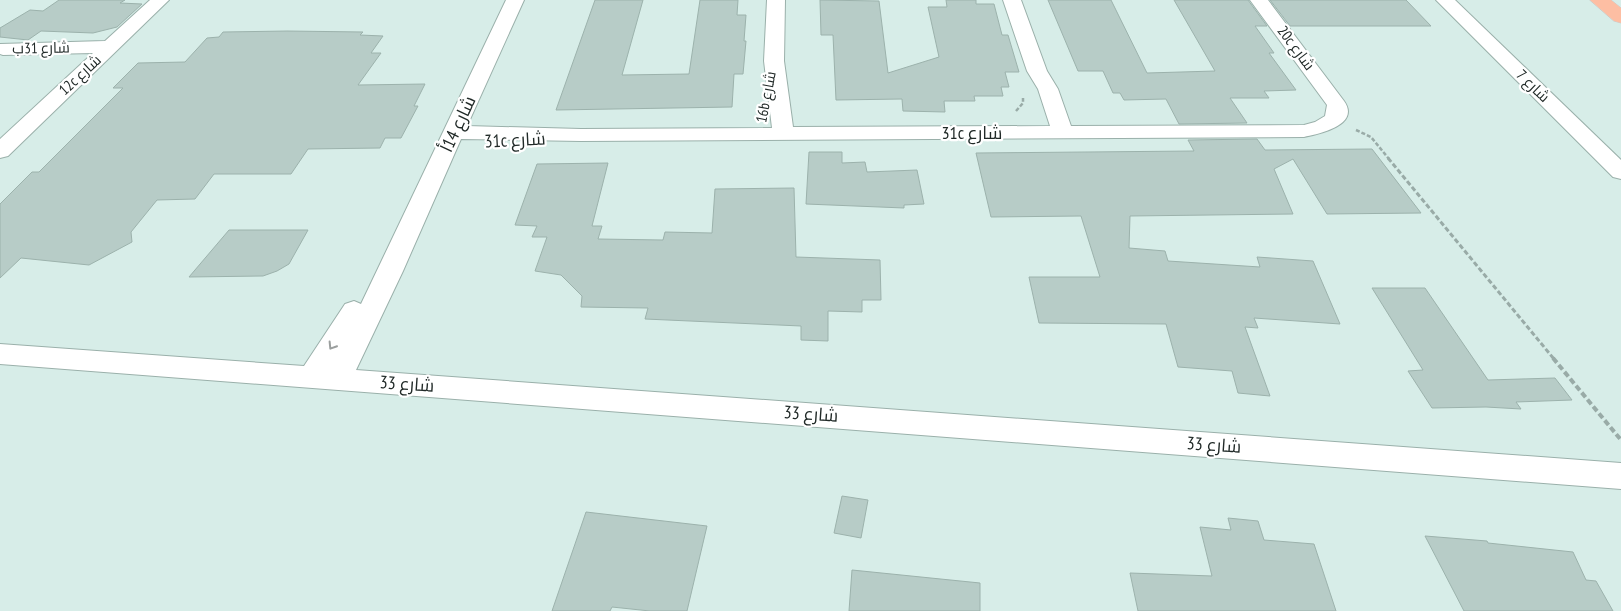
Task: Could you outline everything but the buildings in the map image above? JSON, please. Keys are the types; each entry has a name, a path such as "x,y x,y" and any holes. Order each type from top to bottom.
{"highway":[{"path":"1599,0 1621,17"}],"street":[{"name":"12c شارع","path":"0,151 160,0"},
{"name":"شارع 14أ","path":"324,378 390,271 515,0"},
{"name":"16b شارع","path":"776,0 774,61 783,134"},
{"path":"1012,0 1054,132"},
{"name":"20c شارع","path":"1259,0 1332,97 1337,105 1338,113 1335,120"},
{"name":"شارع 7","path":"1446,0 1621,172"},
{"name":"شارع 31ب","path":"1,49 104,53"},
{"name":"16b شارع","path":"759,134 768,77 774,61"},
{"name":"31c شارع","path":"452,138 545,139 581,134 1304,131 1328,125 1335,120"},
{"name":"شارع 33","path":"0,354 1621,476"}],"path":[{"path":"1010,115 1023,103 1019,84 1037,78"},
{"path":"1335,120 1371,137 1621,440"}]}
